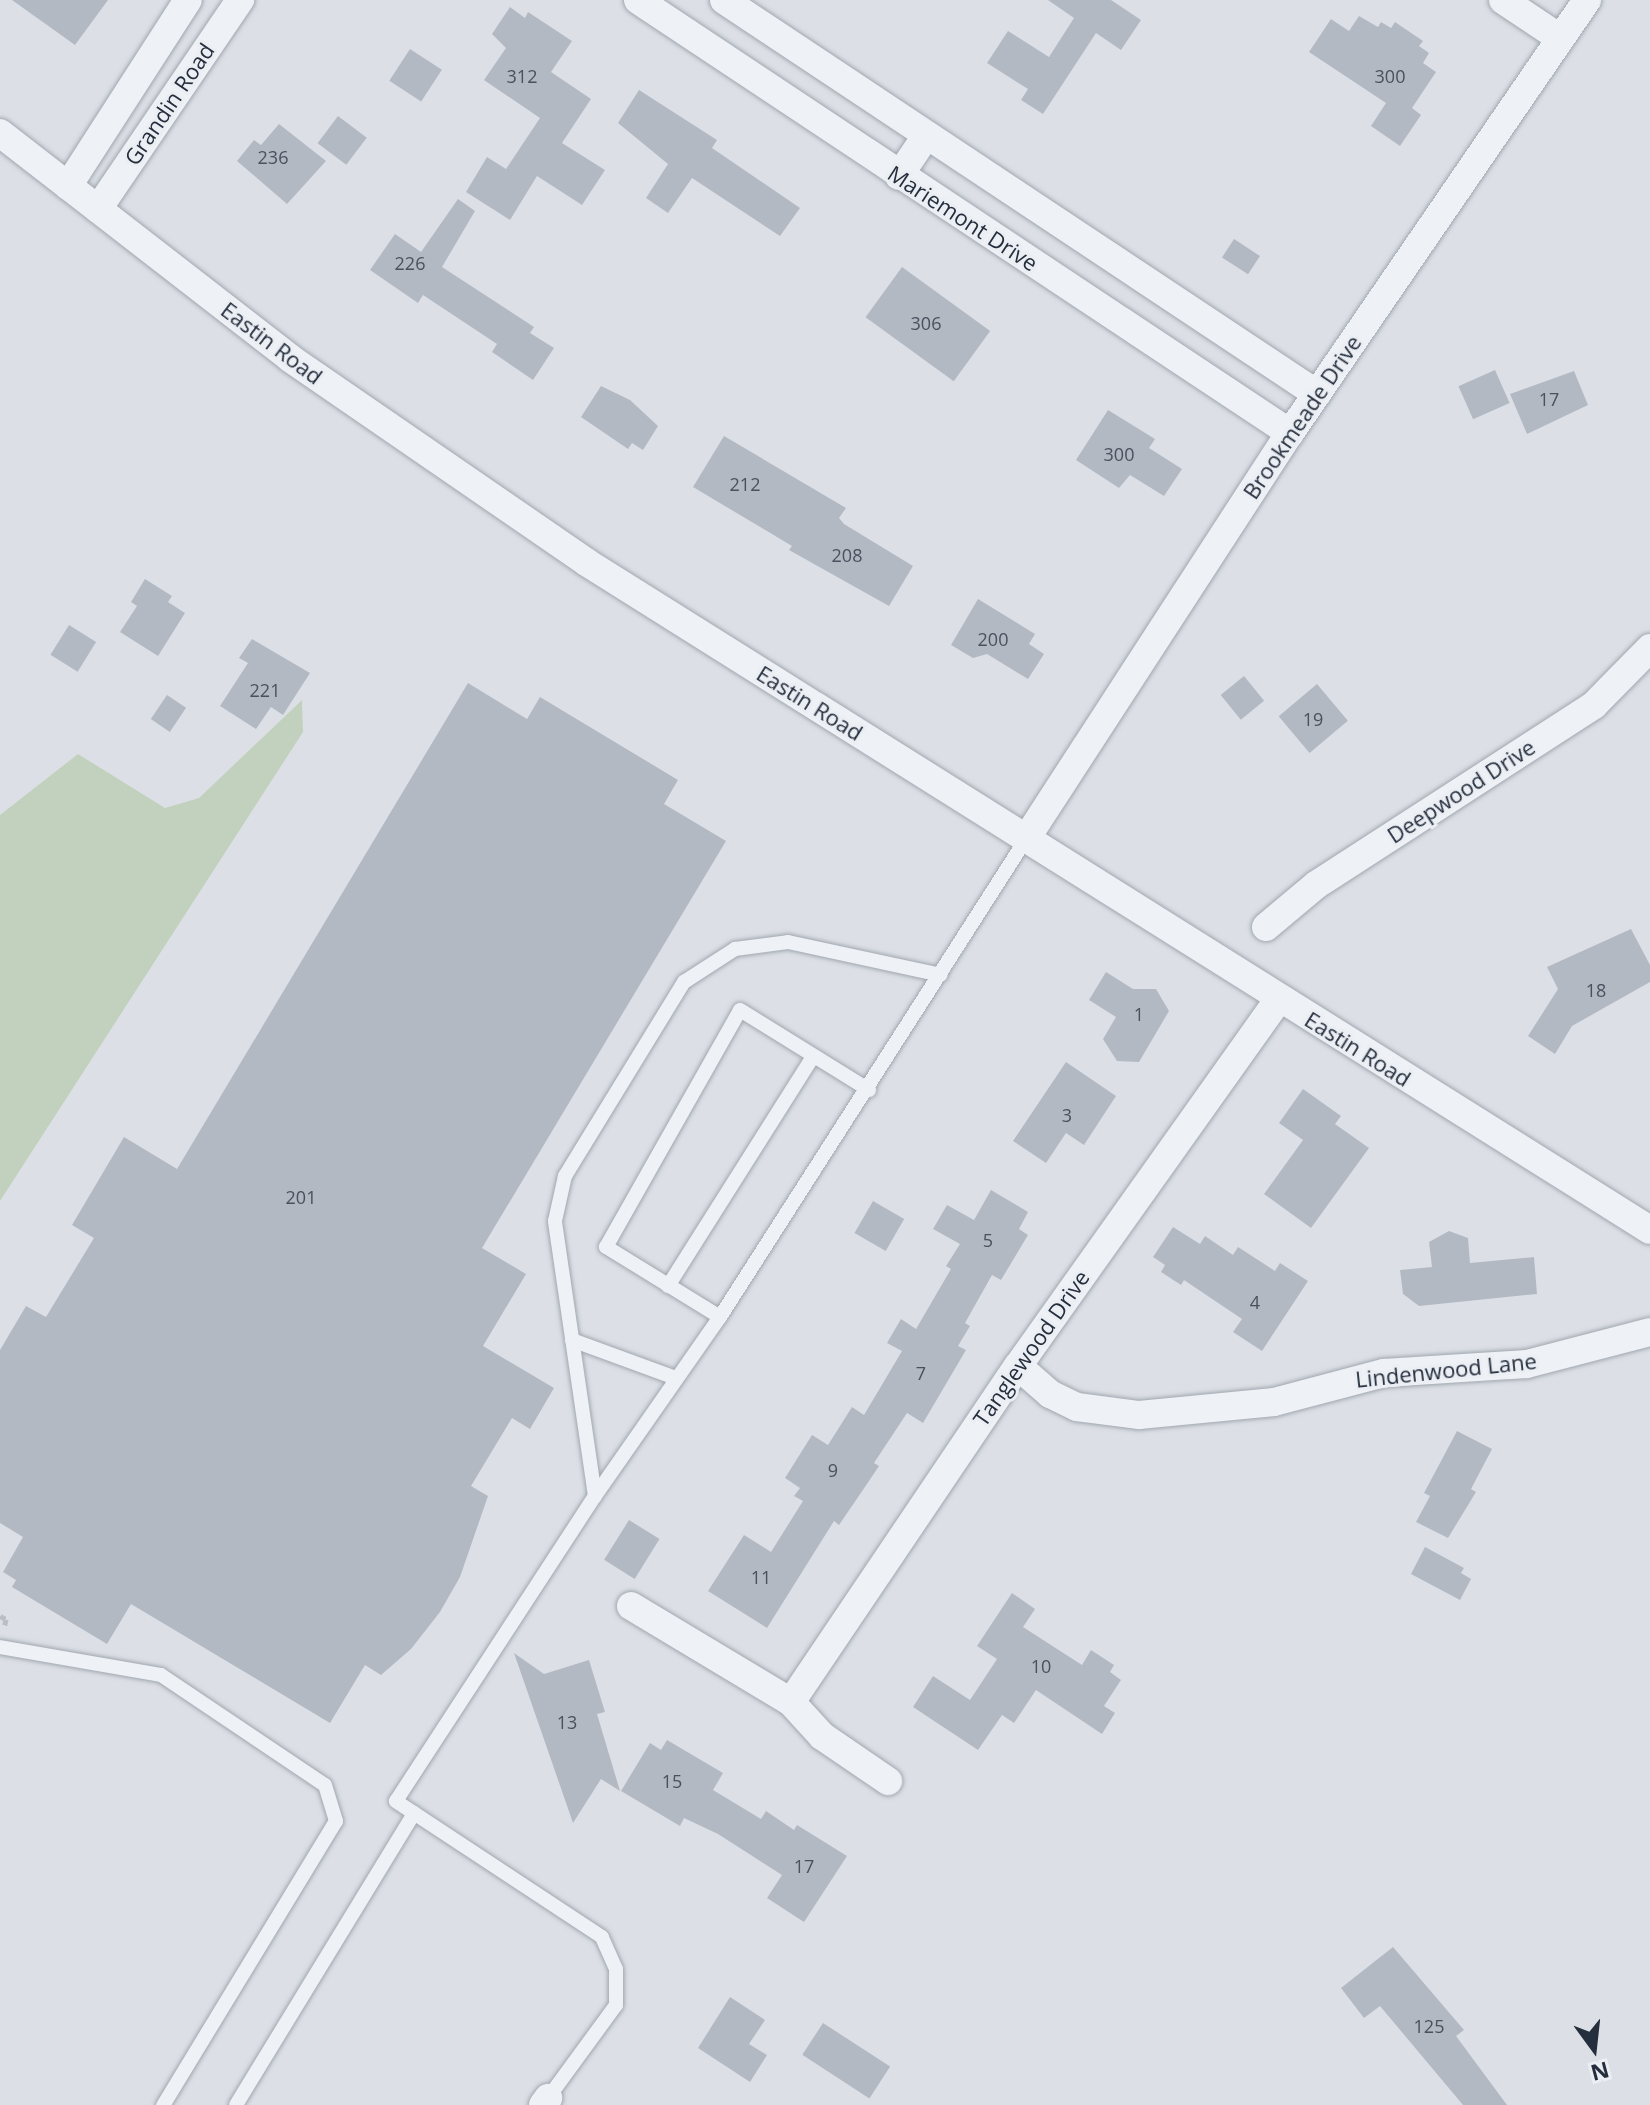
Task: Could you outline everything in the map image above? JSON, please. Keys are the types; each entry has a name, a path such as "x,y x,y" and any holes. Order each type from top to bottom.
{"street":[{"name":"Grandin Road","path":"68,186 188,0"},
{"name":"Grandin Road","path":"98,209 240,0"},
{"name":"Mariemont Drive","path":"638,0 1290,433"},
{"path":"724,0 1317,394"},
{"path":"1503,0 1560,38"},
{"name":"Brookmeade Drive","path":"1026,839 1290,433 1587,0"},
{"name":"Eastin Road","path":"0,133 390,431 586,562 1278,1000 1650,1230"},
{"path":"899,176 926,136"},
{"name":"Deepwood Drive","path":"1266,927 1316,885 1594,705 1650,648"},
{"name":"Tanglewood Drive","path":"791,1702 1018,1366 1278,1000"},
{"name":"Lindenwood Lane","path":"1018,1366 1050,1394 1077,1407 1139,1415 1274,1402 1384,1373 1527,1364 1650,1332"},
{"path":"631,1606 791,1702 822,1736 888,1781"}],"lane":[{"path":"546,2101 616,2005 616,1969 602,1937 396,1801 595,1496 720,1317 869,1090 1026,839"},
{"path":"595,1496 555,1221 565,1176 684,982 735,949 788,942 940,975"},
{"path":"720,1317 606,1247 740,1010 869,1090"},
{"path":"668,1286 813,1057"},
{"path":"572,1340 676,1378"},
{"path":"0,1647 161,1675 325,1785 336,1821 163,2105"},
{"path":"236,2105 414,1813"}],"green space":[{"path":"302,700 303,732 0,1201 0,815 78,754 165,808 199,798"}],"building":[{"path":"12,0 108,0 75,45"},
{"path":"1048,0 1111,0 1141,20 1121,50 1096,33 1043,114 1021,100 1028,89 987,63 1008,31 1049,57 1074,18"},
{"path":"510,7 525,18 528,12 572,41 551,72 591,99 562,143 605,170 582,205 537,176 510,220 466,192 487,157 506,169 540,118 484,80 506,48 492,34"},
{"path":"1359,16 1378,27 1381,22 1391,28 1395,22 1423,41 1419,46 1429,53 1423,63 1436,72 1412,108 1421,115 1400,146 1371,126 1386,103 1309,52 1331,19 1349,31"},
{"path":"410,49 442,70 421,102 389,81"},
{"path":"639,90 717,140 712,148 800,208 780,236 692,178 668,213 646,198 668,164 618,123"},
{"path":"338,116 367,138 346,165 318,143"},
{"path":"279,124 326,161 287,204 237,161 254,140 261,145"},
{"path":"458,199 475,211 442,267 534,327 530,333 554,348 533,380 492,352 497,344 423,295 418,303 370,270 395,234 421,252"},
{"path":"1234,239 1260,256 1248,274 1222,257"},
{"path":"902,267 990,331 954,381 866,317"},
{"path":"1495,370 1510,403 1473,419 1458,386"},
{"path":"1574,371 1588,405 1527,434 1510,394"},
{"path":"601,386 630,400 658,426 643,450 632,443 628,449 581,417"},
{"path":"1108,410 1155,439 1149,448 1182,469 1164,496 1130,475 1119,488 1076,460"},
{"path":"724,436 846,508 839,518 844,524 913,566 889,606 789,550 792,546 693,487"},
{"path":"145,579 172,596 168,602 185,613 158,656 120,632 137,606 131,602"},
{"path":"978,599 1035,634 1029,644 1044,654 1028,679 987,654 973,658 951,645"},
{"path":"69,625 96,642 78,672 50,655"},
{"path":"252,639 310,673 283,715 271,707 256,729 220,706 248,663 239,658"},
{"path":"1244,676 1264,701 1241,720 1221,695"},
{"path":"468,683 527,719 540,697 678,780 664,804 726,841 482,1248 526,1274 483,1346 554,1388 530,1429 512,1418 471,1486 488,1496 460,1577 440,1612 411,1649 381,1675 365,1665 330,1723 131,1604 107,1644 12,1587 16,1580 3,1572 23,1537 0,1523 0,1350 26,1306 46,1317 94,1238 72,1225 124,1137 177,1169"},
{"path":"1317,684 1348,721 1310,753 1279,716"},
{"path":"167,695 186,708 170,732 151,719"},
{"path":"1631,929 1650,965 1650,982 1572,1026 1555,1054 1528,1036 1558,989 1547,967"},
{"path":"1106,972 1133,989 1156,989 1169,1011 1139,1062 1117,1061 1103,1039 1116,1017 1089,1000"},
{"path":"1066,1062 1116,1096 1084,1145 1066,1133 1046,1163 1013,1141"},
{"path":"1303,1089 1341,1116 1335,1124 1369,1148 1311,1228 1264,1194 1303,1140 1279,1123"},
{"path":"991,1190 1028,1212 1019,1229 1028,1235 1001,1280 992,1275 965,1323 970,1326 958,1346 966,1350 923,1423 907,1413 874,1463 879,1466 839,1525 834,1521 767,1628 708,1591 744,1535 771,1552 803,1501 794,1496 800,1488 785,1478 812,1435 828,1445 852,1407 864,1415 902,1351 887,1343 901,1319 916,1329 951,1269 946,1266 960,1244 933,1229 947,1205 974,1220"},
{"path":"873,1201 904,1219 886,1251 854,1233"},
{"path":"1173,1227 1200,1244 1205,1236 1233,1255 1238,1247 1275,1271 1280,1263 1308,1281 1262,1351 1233,1332 1242,1319 1184,1280 1181,1285 1161,1272 1165,1265 1153,1257"},
{"path":"1449,1231 1468,1238 1470,1263 1534,1257 1537,1294 1419,1306 1403,1294 1400,1270 1432,1267 1429,1242"},
{"path":"1457,1431 1492,1449 1471,1489 1476,1492 1448,1538 1416,1522 1430,1496 1424,1493"},
{"path":"629,1520 660,1539 635,1579 604,1560"},
{"path":"1425,1547 1464,1568 1461,1573 1471,1579 1460,1600 1411,1574"},
{"path":"1012,1593 1035,1609 1023,1627 1082,1665 1091,1650 1114,1665 1110,1672 1121,1680 1104,1706 1115,1713 1102,1734 1036,1690 1014,1723 1002,1715 978,1750 913,1707 933,1676 970,1700 997,1659 977,1646"},
{"path":"514,1653 544,1674 589,1660 605,1712 597,1714 620,1791 601,1779 573,1823"},
{"path":"667,1740 723,1773 713,1790 761,1819 766,1811 794,1830 797,1825 847,1856 804,1922 767,1898 782,1875 718,1834 684,1818 680,1826 621,1791 650,1743 661,1750"},
{"path":"1393,1947 1464,2030 1456,2036 1507,2105 1463,2105 1380,2006 1364,2018 1341,1988"},
{"path":"730,1997 765,2020 749,2044 767,2055 750,2082 698,2048"},
{"path":"823,2023 890,2067 869,2098 802,2055"}]}
